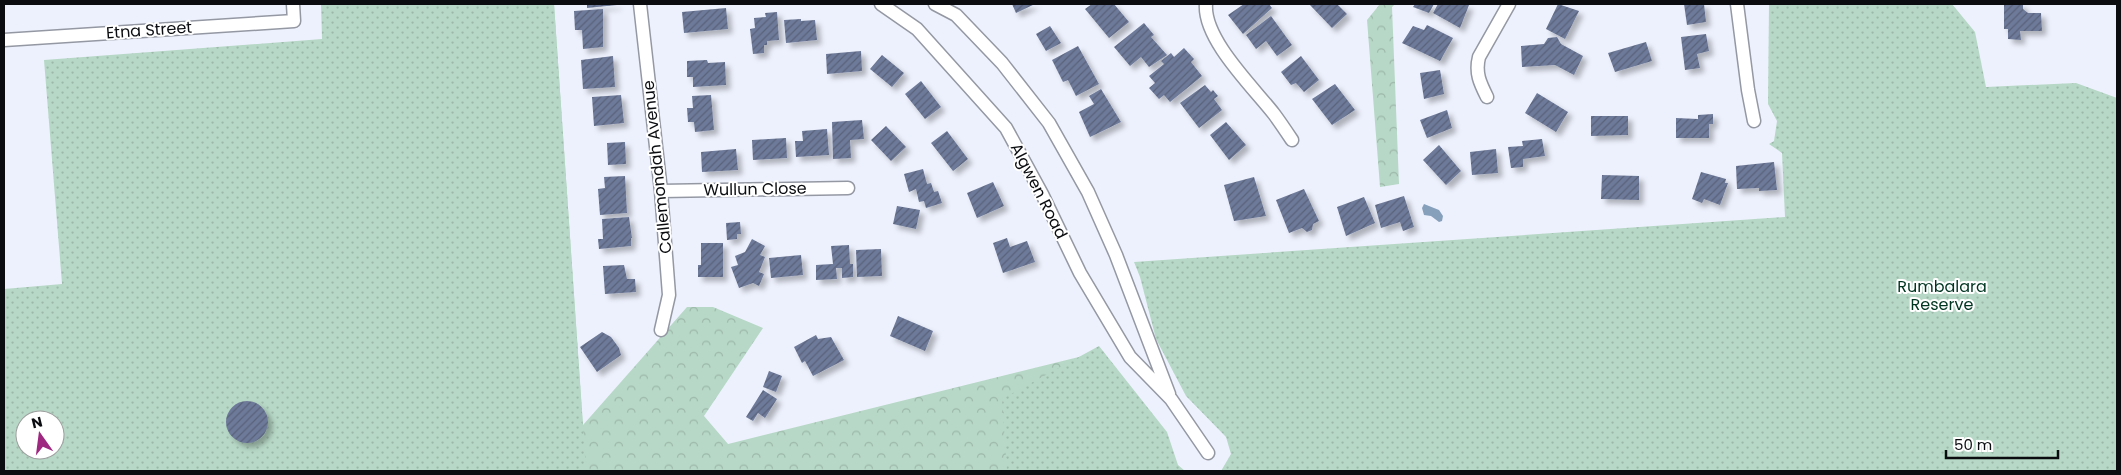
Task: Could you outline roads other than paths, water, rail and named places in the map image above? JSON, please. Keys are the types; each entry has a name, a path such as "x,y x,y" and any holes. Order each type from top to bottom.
{"street":[{"name":"Etna Street","path":"4,40 294,21 293,4"},
{"name":"Callemondah Avenue","path":"640,4 661,190 669,295 661,330"},
{"name":"Algwen Road","path":"882,4 917,29 1006,128 1042,194 1080,273 1130,357 1171,399 1208,453"},
{"name":"Algwen Road","path":"935,4 956,15 982,42 1002,63 1049,123 1088,192 1116,255 1171,399"},
{"path":"1206,4 1207,22 1213,34 1234,66 1274,114 1292,140"},
{"path":"1487,98 1477,75 1479,57 1509,4"},
{"path":"1737,4 1754,121"},
{"name":"Wullun Close","path":"661,190 848,188"}],"water":[{"path":"1424,204 1439,210 1443,216 1442,221 1439,222 1431,216 1424,215 1422,208"}],"park label":[{"name":"Rumbalara Reserve","path":"1942,295"}]}
